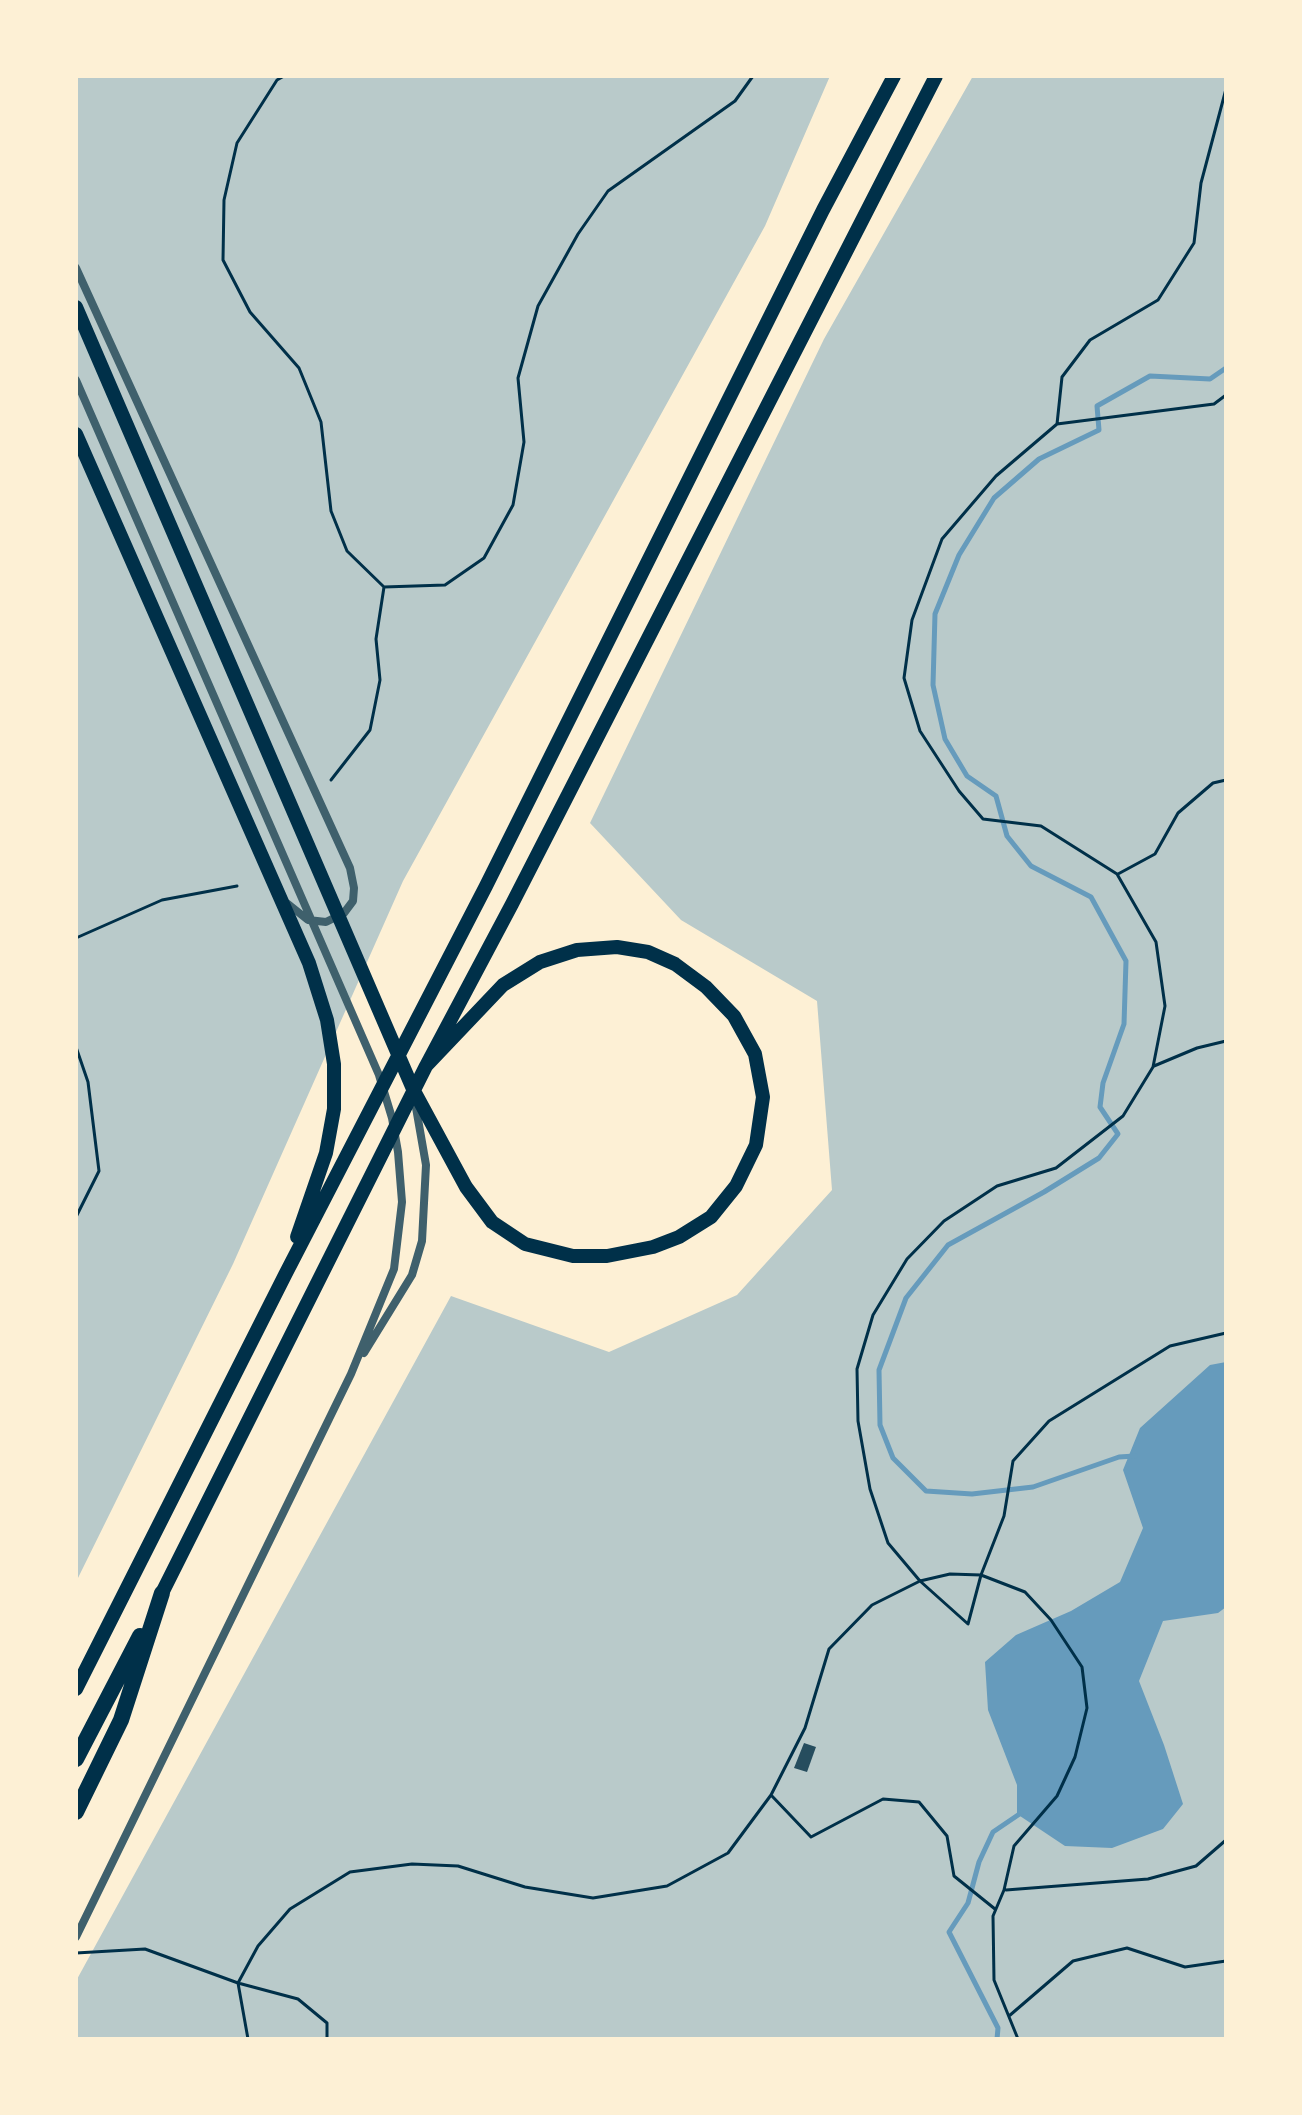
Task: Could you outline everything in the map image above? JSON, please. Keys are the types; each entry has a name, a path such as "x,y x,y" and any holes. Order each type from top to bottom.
{"highway":[{"path":"76,1689 486,886 823,210 894,76"},
{"path":"76,1759 426,1066 936,76"},
{"path":"76,307 413,1089 466,1187 492,1222 525,1244 573,1256 607,1256 653,1247 679,1237 711,1217 736,1186 756,1145 763,1097 755,1054 734,1016 706,987 675,964 648,952 617,947 577,950 540,962 503,985 426,1066"},
{"path":"76,434 309,963 327,1020 334,1064 334,1109 326,1153 285,1275"},
{"path":"76,1812 121,1720 162,1593"}],"street":[{"path":"76,268 350,868 354,888 353,901 344,913 326,922 308,920 292,909 278,891"},
{"path":"76,380 379,1075 392,1118 402,1202 394,1269 351,1374 76,1937"},
{"path":"351,1374 412,1275 422,1241 426,1165 413,1089"}],"path":[{"path":"284,76 275,78 237,143 224,200 223,260 250,312 299,368 321,422 331,511 347,551 384,587 445,585 484,558 513,505 524,442 518,378 538,306 578,234 608,191 735,101 753,76"},
{"path":"1057,424 1062,377 1080,352 1090,340 1158,300 1194,243 1201,183 1226,89"},
{"path":"1226,395 1214,404 1057,424 996,476 942,539 912,620 904,678 920,731 959,791 983,819 1041,826 1117,874 1156,942 1165,1006 1153,1067 1121,1117 1056,1168 997,1186 944,1221 907,1259 873,1315 857,1369 858,1421 870,1489 888,1543 920,1581 968,1624 981,1575 1004,1516 1013,1461 1049,1421 1170,1346 1226,1333"},
{"path":"331,780 370,730 380,680 376,639 384,587"},
{"path":"1117,874 1155,854 1178,813 1213,783 1226,780"},
{"path":"76,938 162,900 237,886"},
{"path":"1153,1067 1197,1048 1226,1041"},
{"path":"76,1047 88,1082 99,1171 76,1217"},
{"path":"248,2039 238,1983 258,1946 290,1909 350,1872 412,1864 458,1866 525,1887 593,1898 667,1886 728,1853 771,1795 805,1728 829,1649 872,1605 920,1581 950,1574 981,1575 1025,1592 1051,1620 1082,1667 1087,1708 1075,1757 1057,1796 1014,1846 1004,1890 993,1916 994,1980 1018,2039"},
{"path":"771,1795 811,1837 883,1799 919,1802 947,1836 954,1876 996,1909"},
{"path":"1004,1890 1148,1879 1196,1866 1226,1840"},
{"path":"1009,2016 1073,1961 1127,1948 1185,1967 1226,1961"},
{"path":"76,1953 145,1949 238,1983 298,1999 327,2023 327,2039"}],"shaded area":[{"path":"76,76 830,76 765,226 403,881 233,1264 76,1582"},
{"path":"973,76 1226,76 1226,2039 76,2039 76,1981 451,1296 609,1352 737,1295 832,1190 817,1001 681,920 590,823 824,339"}],"water":[{"path":"1226,1362 1226,1607 1218,1613 1163,1621 1139,1681 1183,1804 1163,1829 1112,1848 1065,1846 1017,1814 1017,1785 988,1710 985,1662 1016,1635 1071,1611 1120,1582 1143,1528 1123,1470 1140,1428 1210,1365"}],"building":[{"path":"804,1743 816,1747 807,1772 794,1768"}],"waterway":[{"path":"1135,1456 1119,1457 1033,1487 972,1494 926,1491 893,1458 880,1425 879,1370 906,1298 948,1245 1099,1158 1118,1134 1100,1107 1103,1083 1124,1024 1126,961 1091,897 1031,866 1007,836 996,796 967,776 945,739 933,685 935,614 959,555 994,498 1039,459 1099,430 1097,406 1150,376 1210,379 1226,368"},
{"path":"997,2039 998,2028 949,1932 968,1903 979,1862 993,1832 1021,1813"}]}
